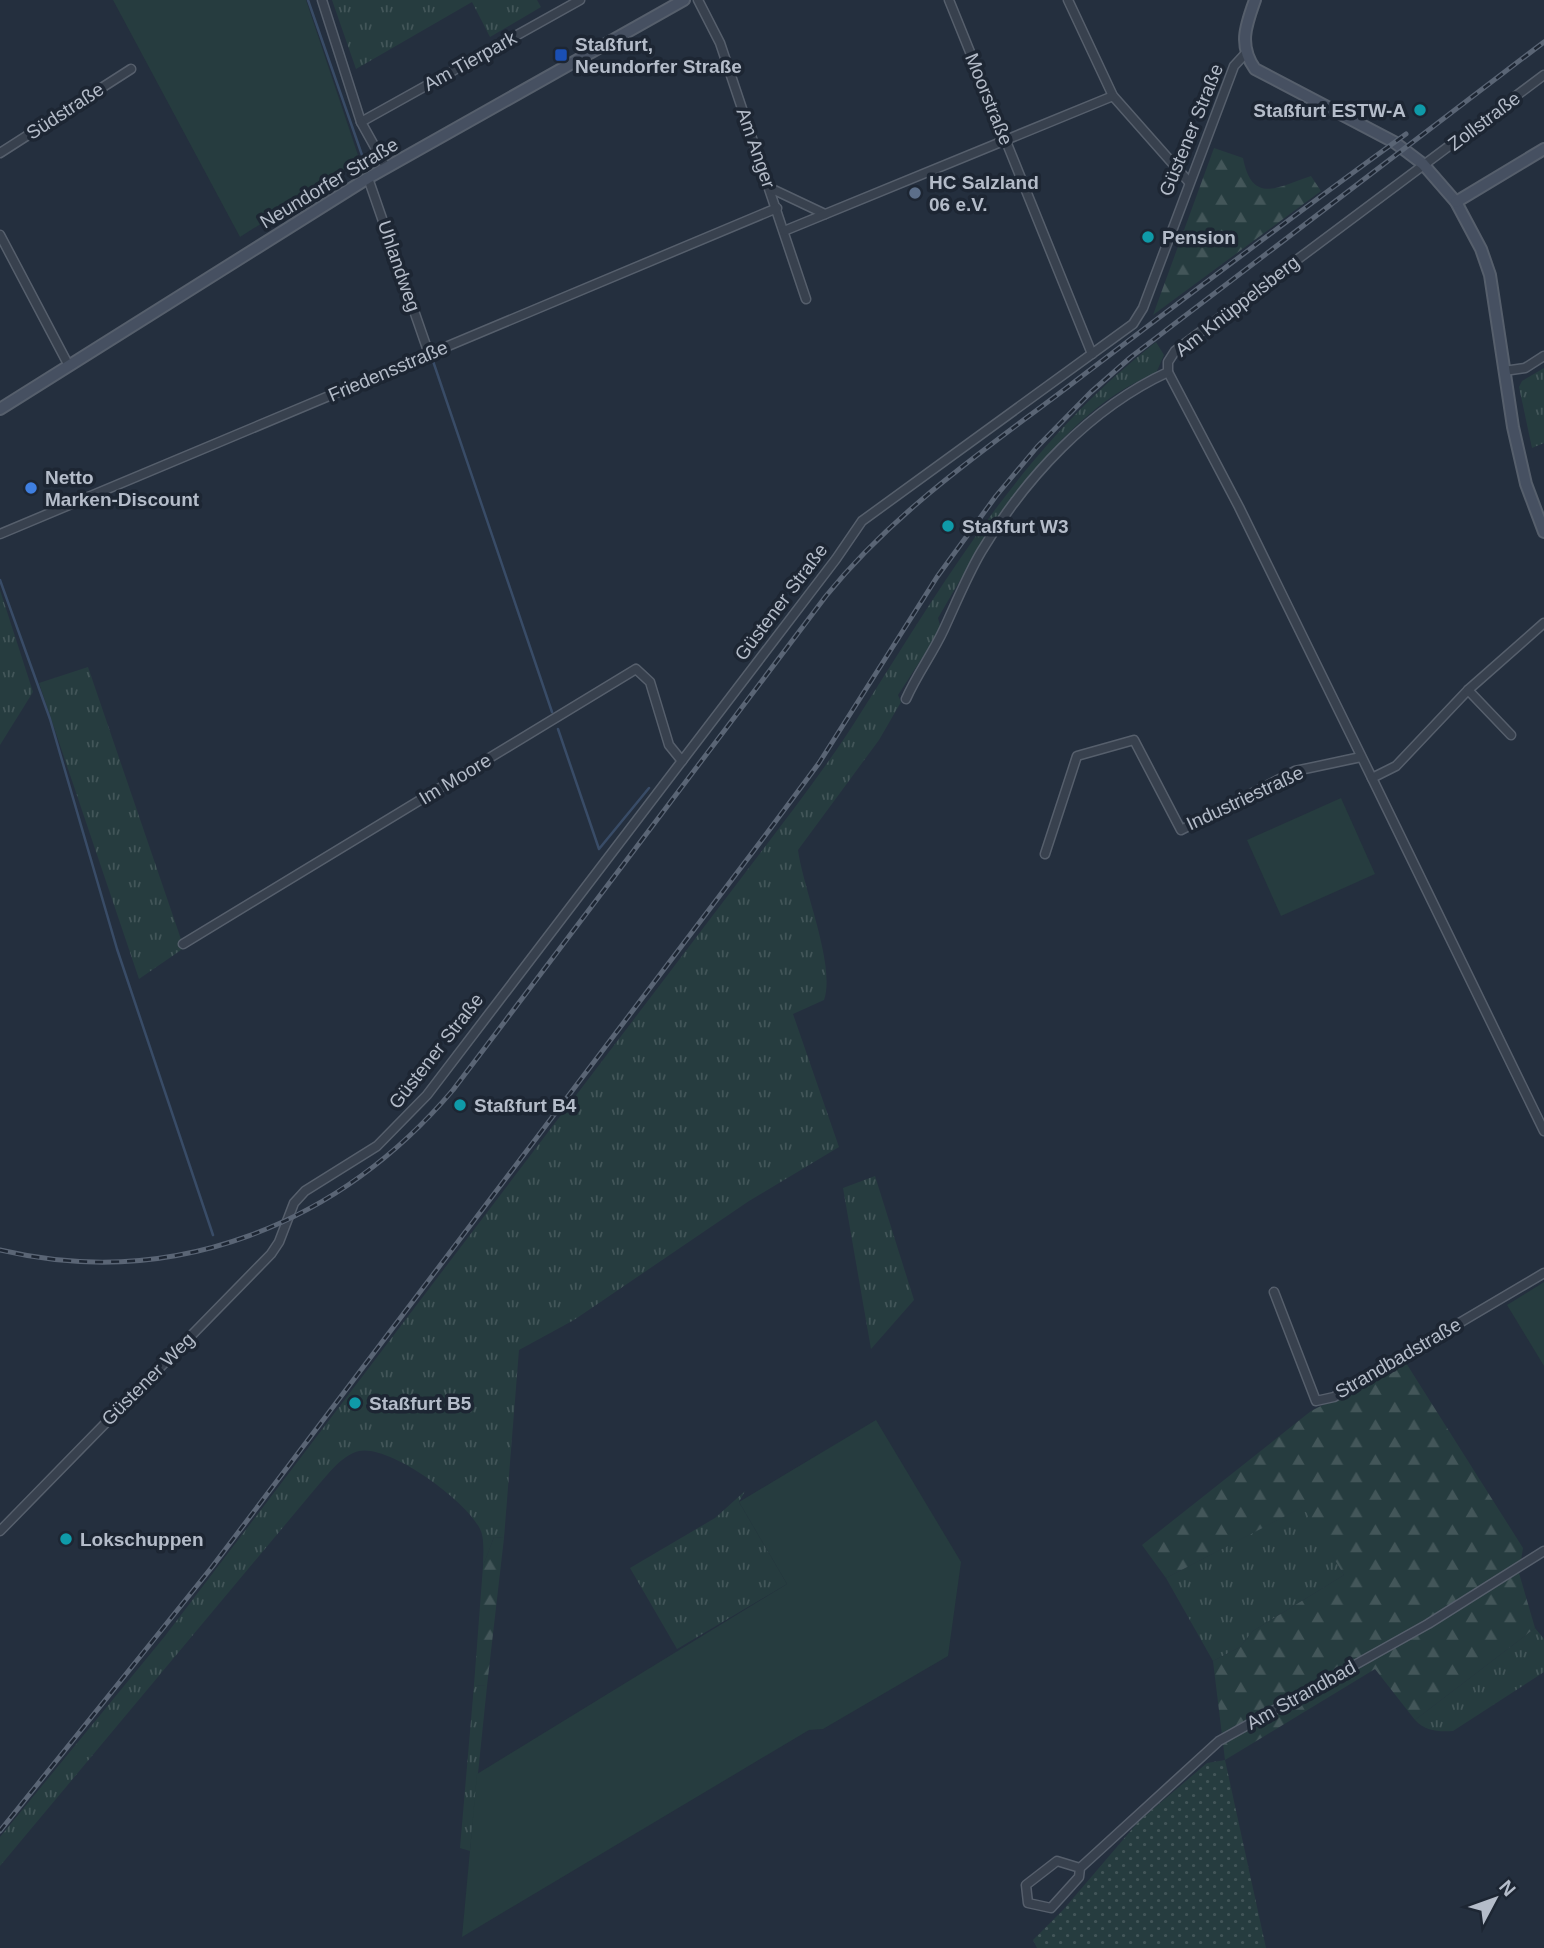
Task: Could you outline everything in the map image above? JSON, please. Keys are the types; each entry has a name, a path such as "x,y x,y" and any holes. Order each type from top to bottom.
{"main road":[{"name":"Neundorfer Straße","path":"0,409 386,167 684,0"},
{"name":"Güstener Straße","path":"1246,53 1244,32 1255,0"},
{"path":"1246,53 1260,74 1394,142 1423,164 1455,202 1481,249 1490,275 1513,427 1526,484 1544,532"},
{"path":"1455,202 1544,149"}],"street":[{"path":"322,0 361,122 386,167"},
{"name":"Am Tierpark","path":"361,122 580,0"},
{"name":"Am Anger","path":"698,0 720,43 806,299"},
{"name":"Moorstraße","path":"948,0 1091,354"},
{"path":"1068,0 1112,96 1188,182"},
{"name":"Güstener Straße","path":"286,1221 294,1203 305,1191 377,1146 427,1095 836,559 862,520 1133,324 1143,309 1188,182 1234,66 1246,53"},
{"name":"Südstraße","path":"0,153 131,69"},
{"name":"Zollstraße","path":"1423,164 1544,75"},
{"path":"784,231 1112,96"},
{"name":"Am Knüppelsberg","path":"906,699 914,678 944,630 982,551 1013,505 1085,426 1115,401 1168,372 1175,351 1423,164"},
{"name":"Uhlandweg","path":"368,178 429,354"},
{"path":"770,188 825,214"},
{"name":"Friedensstraße","path":"0,534 777,208"},
{"path":"0,235 69,366"},
{"path":"1504,371 1525,368 1544,356"},
{"path":"1168,372 1240,507 1544,1131"},
{"path":"1372,778 1396,766 1468,690 1544,622"},
{"name":"Im Moore","path":"183,944 636,669 650,682 668,745 682,761"},
{"path":"1468,690 1511,735"},
{"name":"Industriestraße","path":"1045,854 1077,756 1134,740 1181,830 1296,771 1361,757"},
{"name":"Güstener Weg","path":"0,1531 271,1255 286,1221"},
{"name":"Strandbadstraße","path":"1274,1292 1316,1401 1334,1397 1544,1273"},
{"name":"Am Strandbad","path":"1080,1868 1057,1861 1026,1885 1028,1903 1051,1908 1079,1877 1080,1868 1219,1741 1428,1623 1544,1551"}],"green space":[{"path":"113,0 306,0 360,161 240,237"},
{"path":"332,0 537,0 541,7 490,37 472,2 356,69"},
{"path":"1214,148 1243,158 1247,173 1260,187 1277,188 1311,176 1321,191 1153,315"},
{"path":"1156,342 1164,355 1156,373 1120,391 1087,416 1029,477 1003,512 938,618 941,629 898,695 901,702 879,740 798,850 822,947 827,985 824,1000 793,1014 839,1147 749,1201 574,1320 519,1350 504,1538 494,1537 483,1566 480,1529 460,1504 444,1490 389,1456 372,1451 359,1451 346,1457 315,1489 0,1866 0,1837 165,1636 799,801 849,732 925,611 991,515 1065,425"},
{"path":"1544,368 1544,443 1532,448 1519,387 1522,381"},
{"path":"0,590 33,692 0,745"},
{"path":"88,667 184,948 139,979 39,683"},
{"path":"1341,798 1375,874 1281,916 1247,840"},
{"path":"875,1176 914,1300 871,1349 843,1188"},
{"path":"1544,1282 1544,1366 1507,1305"},
{"path":"1406,1363 1523,1548 1519,1573 1535,1628 1415,1720 1375,1669 1225,1760 1213,1661 1240,1647 1253,1631 1344,1575 1303,1507 1166,1578 1142,1545 1311,1411"},
{"path":"876,1420 961,1562 948,1656 823,1729 809,1730 462,1937 477,1774 787,1584 739,1502"},
{"path":"745,1491 739,1502 787,1584 677,1649 630,1568 715,1518"},
{"path":"1304,1506 1344,1575 1253,1631 1240,1647 1213,1661 1166,1578"},
{"path":"494,1537 504,1538 487,1686 474,1685 483,1566"},
{"path":"1535,1628 1544,1639 1544,1672 1453,1731 1432,1730 1415,1720"},
{"path":"474,1685 487,1686 470,1851 460,1848"},
{"path":"1225,1760 1266,1948 1037,1948 1033,1940 1063,1910 1139,1821 1207,1763"}],"waterway":[{"path":"308,0 362,155"},
{"path":"433,361 552,712"},
{"path":"0,580 50,719 117,949 213,1235"},
{"path":"558,729 599,849 649,788"}],"railway":[{"path":"0,1831 212,1567 764,837 819,763 937,577 996,496 1037,447 1091,392 1131,357 1544,42"},
{"path":"0,1250 65,1260 129,1261 190,1253 249,1236 306,1210 359,1177 408,1137 453,1090 826,596 880,537 970,461 1406,134"}],"place":[{"name":"Staßfurt, Neundorfer Straße","path":"561,55"},
{"name":"Staßfurt ESTW-A","path":"1420,110"},
{"name":"HC Salzland 06 e.V.","path":"915,193"},
{"name":"Pension","path":"1148,237"},
{"name":"Netto Marken-Discount","path":"31,488"},
{"name":"Staßfurt W3","path":"948,526"},
{"name":"Staßfurt B4","path":"460,1105"},
{"name":"Staßfurt B5","path":"355,1403"},
{"name":"Lokschuppen","path":"66,1539"}]}
